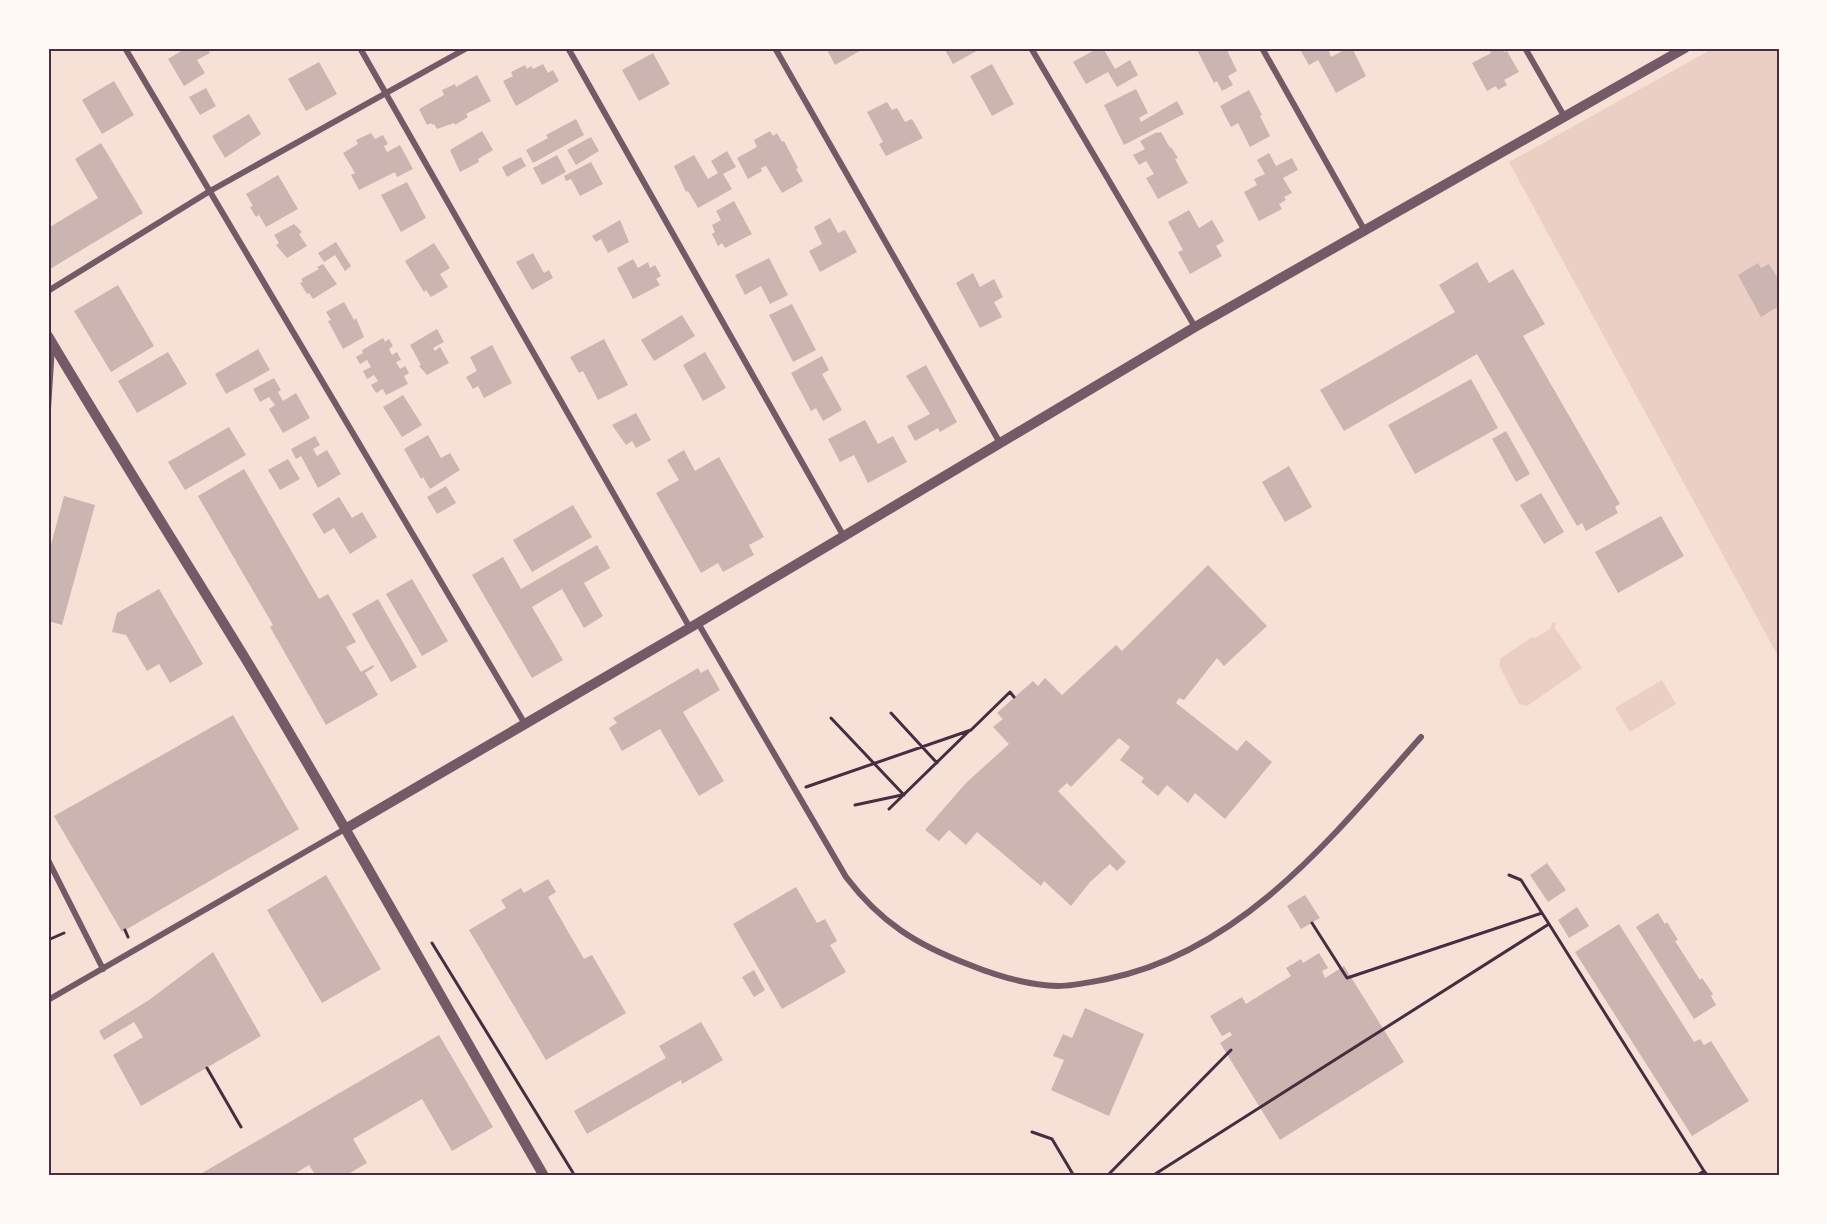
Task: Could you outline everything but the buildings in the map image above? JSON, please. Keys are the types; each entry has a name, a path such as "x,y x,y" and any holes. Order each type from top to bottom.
{"street":[{"path":"125,48 525,725"},
{"path":"360,48 694,625 851,884 867,903 902,932 936,952 995,974 1047,985 1067,985 1115,977 1158,965 1195,947 1224,929 1269,896 1309,860 1350,818 1421,737"},
{"path":"48,291 210,191 467,48"},
{"path":"568,48 843,535"},
{"path":"775,48 1000,443"},
{"path":"1030,48 1195,327"},
{"path":"1262,48 1365,231"},
{"path":"1526,48 1564,116"},
{"path":"48,1000 525,725 1195,327 1685,48"},
{"path":"48,409 50,339"},
{"path":"50,339 345,829 544,1176"},
{"path":"48,860 103,969"}],"path":[{"path":"889,809 1010,692 1014,697"},
{"path":"891,713 937,763"},
{"path":"831,718 904,795"},
{"path":"795,791 971,730"},
{"path":"855,805 904,795"},
{"path":"1509,875 1521,880 1708,1176"},
{"path":"1312,923 1347,978 1542,913"},
{"path":"1152,1176 1549,924"},
{"path":"125,930 128,937"},
{"path":"48,940 64,933"},
{"path":"432,943 575,1176"},
{"path":"1107,1176 1231,1050"},
{"path":"207,1068 241,1127"},
{"path":"1032,1132 1052,1139 1074,1176"},
{"path":"1696,1176 1704,1171"}],"shaded area":[{"path":"1714,48 1779,48 1779,658 1509,162"},
{"path":"1553,622 1556,623 1555,628 1582,668 1527,706 1519,704 1499,665 1501,658 1532,637 1535,638 1550,629"},
{"path":"1662,680 1676,704 1630,732 1615,708"}]}
